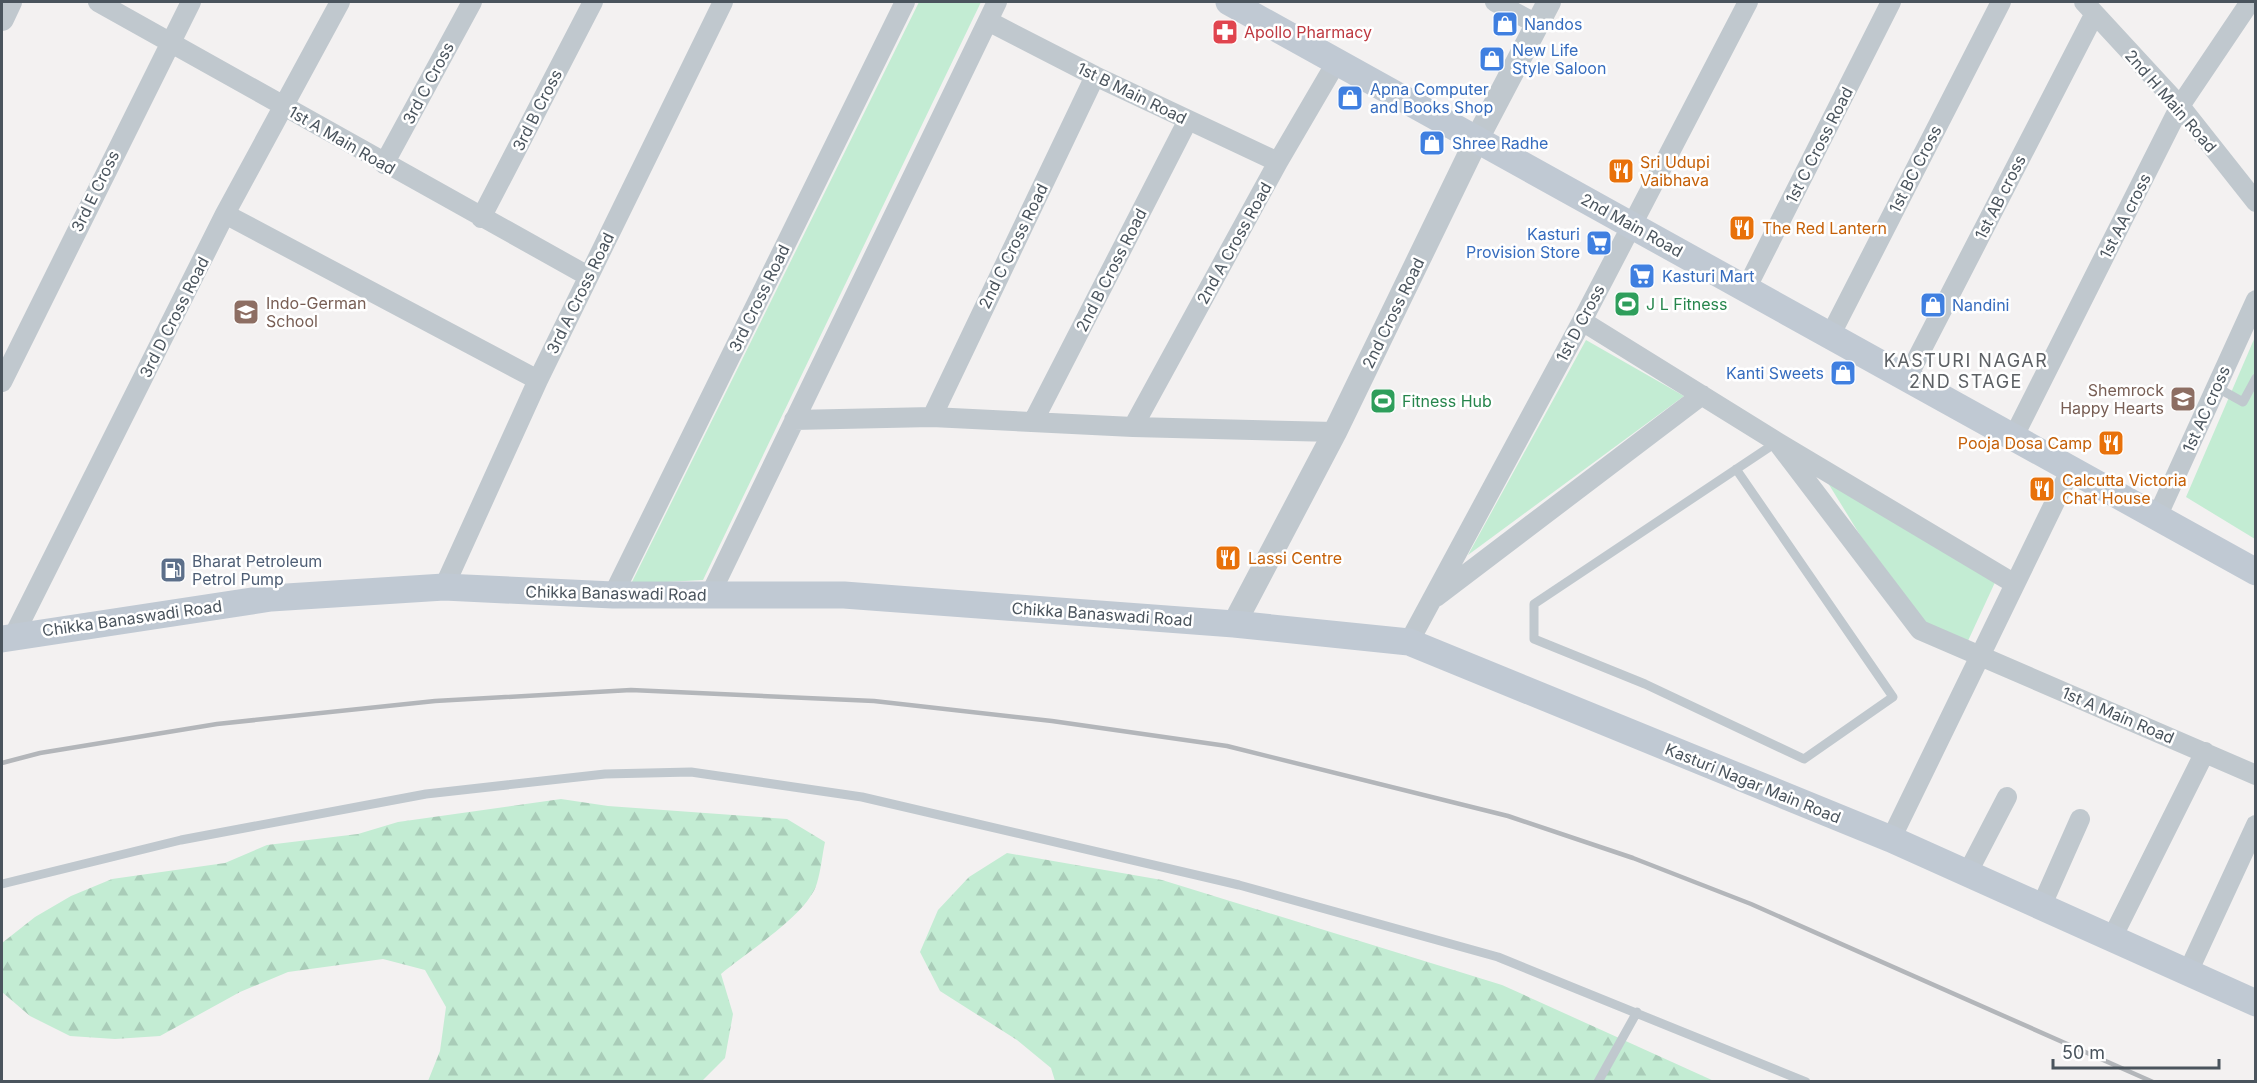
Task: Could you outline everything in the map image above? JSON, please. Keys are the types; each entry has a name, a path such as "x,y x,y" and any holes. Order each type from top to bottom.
{"main road":[{"name":"2nd Main Road","path":"1229,2 2256,572"},
{"name":"Chikka Banaswadi Road","path":"8,637 271,598 444,587 613,594 844,595 1234,624"},
{"name":"Kasturi Nagar Main Road","path":"1234,624 1409,642 1891,839 2256,1003"}],"street":[{"path":"2,19 10,2"},
{"name":"1st A Main Road","path":"98,2 384,164 588,276"},
{"name":"3rd E Cross","path":"2,382 169,41 191,2"},
{"name":"3rd D Cross Road","path":"8,637 225,214 340,2"},
{"name":"3rd C Cross","path":"384,164 472,2"},
{"name":"3rd B Cross","path":"481,218 593,2"},
{"name":"3rd A Cross Road","path":"444,587 538,380 723,2"},
{"name":"3rd Cross Road","path":"613,594 905,2"},
{"path":"710,595 997,2"},
{"path":"1495,2 1537,24"},
{"name":"2nd Cross Road","path":"1234,624 1335,432 1477,139 1549,2"},
{"name":"1st D Cross","path":"1409,642 1582,321 1749,2"},
{"name":"1st C Cross Road","path":"1746,289 1891,2"},
{"name":"1st BC Cross","path":"1830,336 2001,2"},
{"name":"1st AA cross","path":"2013,438 2180,106 2250,2"},
{"name":"2nd H Main Road","path":"2089,8 2180,106 2256,202"},
{"name":"1st AB cross","path":"1907,378 2089,8"},
{"name":"1st B Main Road","path":"988,21 1095,76 1278,162"},
{"name":"2nd A Cross Road","path":"1133,427 1278,162 1337,62"},
{"name":"2nd C Cross Road","path":"932,417 1095,76"},
{"name":"2nd B Cross Road","path":"1034,420 1188,120"},
{"path":"225,214 538,380"},
{"name":"1st AC cross","path":"2157,517 2256,300"},
{"path":"1582,321 1777,442 2015,584"},
{"path":"1430,602 1702,395"},
{"path":"794,420 932,417 1034,420 1133,427 1335,432"},
{"name":"1st A Main Road","path":"1777,442 1920,630 2256,775"},
{"path":"1891,839 2071,469"},
{"path":"2112,938 2205,752"},
{"path":"1968,874 2007,797"},
{"path":"2041,907 2080,819"},
{"path":"2188,972 2256,825"}],"lane":[{"path":"2216,387 2243,402 2256,378"},
{"path":"1736,469 1893,697 1804,759 1645,684 1534,639 1534,604 1736,469 1777,442"},
{"path":"2,884 182,840 426,794 605,774 691,772 862,797 1239,885 1498,957 1806,1082"},
{"path":"1598,1082 1637,1012"}],"green space":[{"path":"919,2 981,2 703,580 631,584"},
{"path":"2255,337 2255,539 2186,497"},
{"path":"1586,340 1684,396 1468,555"},
{"path":"1828,483 1997,578 1967,643 1925,622 1860,535"},
{"path":"561,799 608,806 787,819 825,842 817,883 802,908 721,974 733,1014 725,1058 702,1081 428,1081 440,1051 446,1007 425,970 383,959 288,972 240,992 160,1036 115,1039 70,1036 30,1016 2,992 2,943 35,917 71,896 112,879 225,863 267,845 358,834 398,822"},
{"path":"1007,853 1162,880 1502,985 1714,1081 1055,1081 1051,1068 1017,1040 940,991 920,952 938,910 969,877"}],"railway":[{"path":"2,763 40,753 217,724 435,701 631,690 874,701 1052,721 1227,746 1508,816 1633,858 1751,904 2153,1082"}],"place":[{"name":"Nandos","path":"1505,24"},
{"name":"Apollo Pharmacy","path":"1225,32"},
{"name":"New Life Style Saloon","path":"1492,59"},
{"name":"Apna Computer and Books Shop","path":"1350,98"},
{"name":"Shree Radhe","path":"1432,143"},
{"name":"Sri Udupi Vaibhava","path":"1621,171"},
{"name":"The Red Lantern","path":"1742,228"},
{"name":"Kasturi Provision Store","path":"1599,243"},
{"name":"Kasturi Mart","path":"1642,276"},
{"name":"J L Fitness","path":"1627,304"},
{"name":"Nandini","path":"1933,305"},
{"name":"Indo-German School","path":"246,312"},
{"name":"Kanti Sweets","path":"1843,373"},
{"name":"Shemrock Happy Hearts","path":"2183,399"},
{"name":"Fitness Hub","path":"1383,401"},
{"name":"Pooja Dosa Camp","path":"2111,443"},
{"name":"Calcutta Victoria Chat House","path":"2042,489"},
{"name":"Lassi Centre","path":"1228,558"},
{"name":"Bharat Petroleum Petrol Pump","path":"173,570"}],"district":[{"name":"KASTURI NAGAR 2ND STAGE","path":"1966,370"}]}
